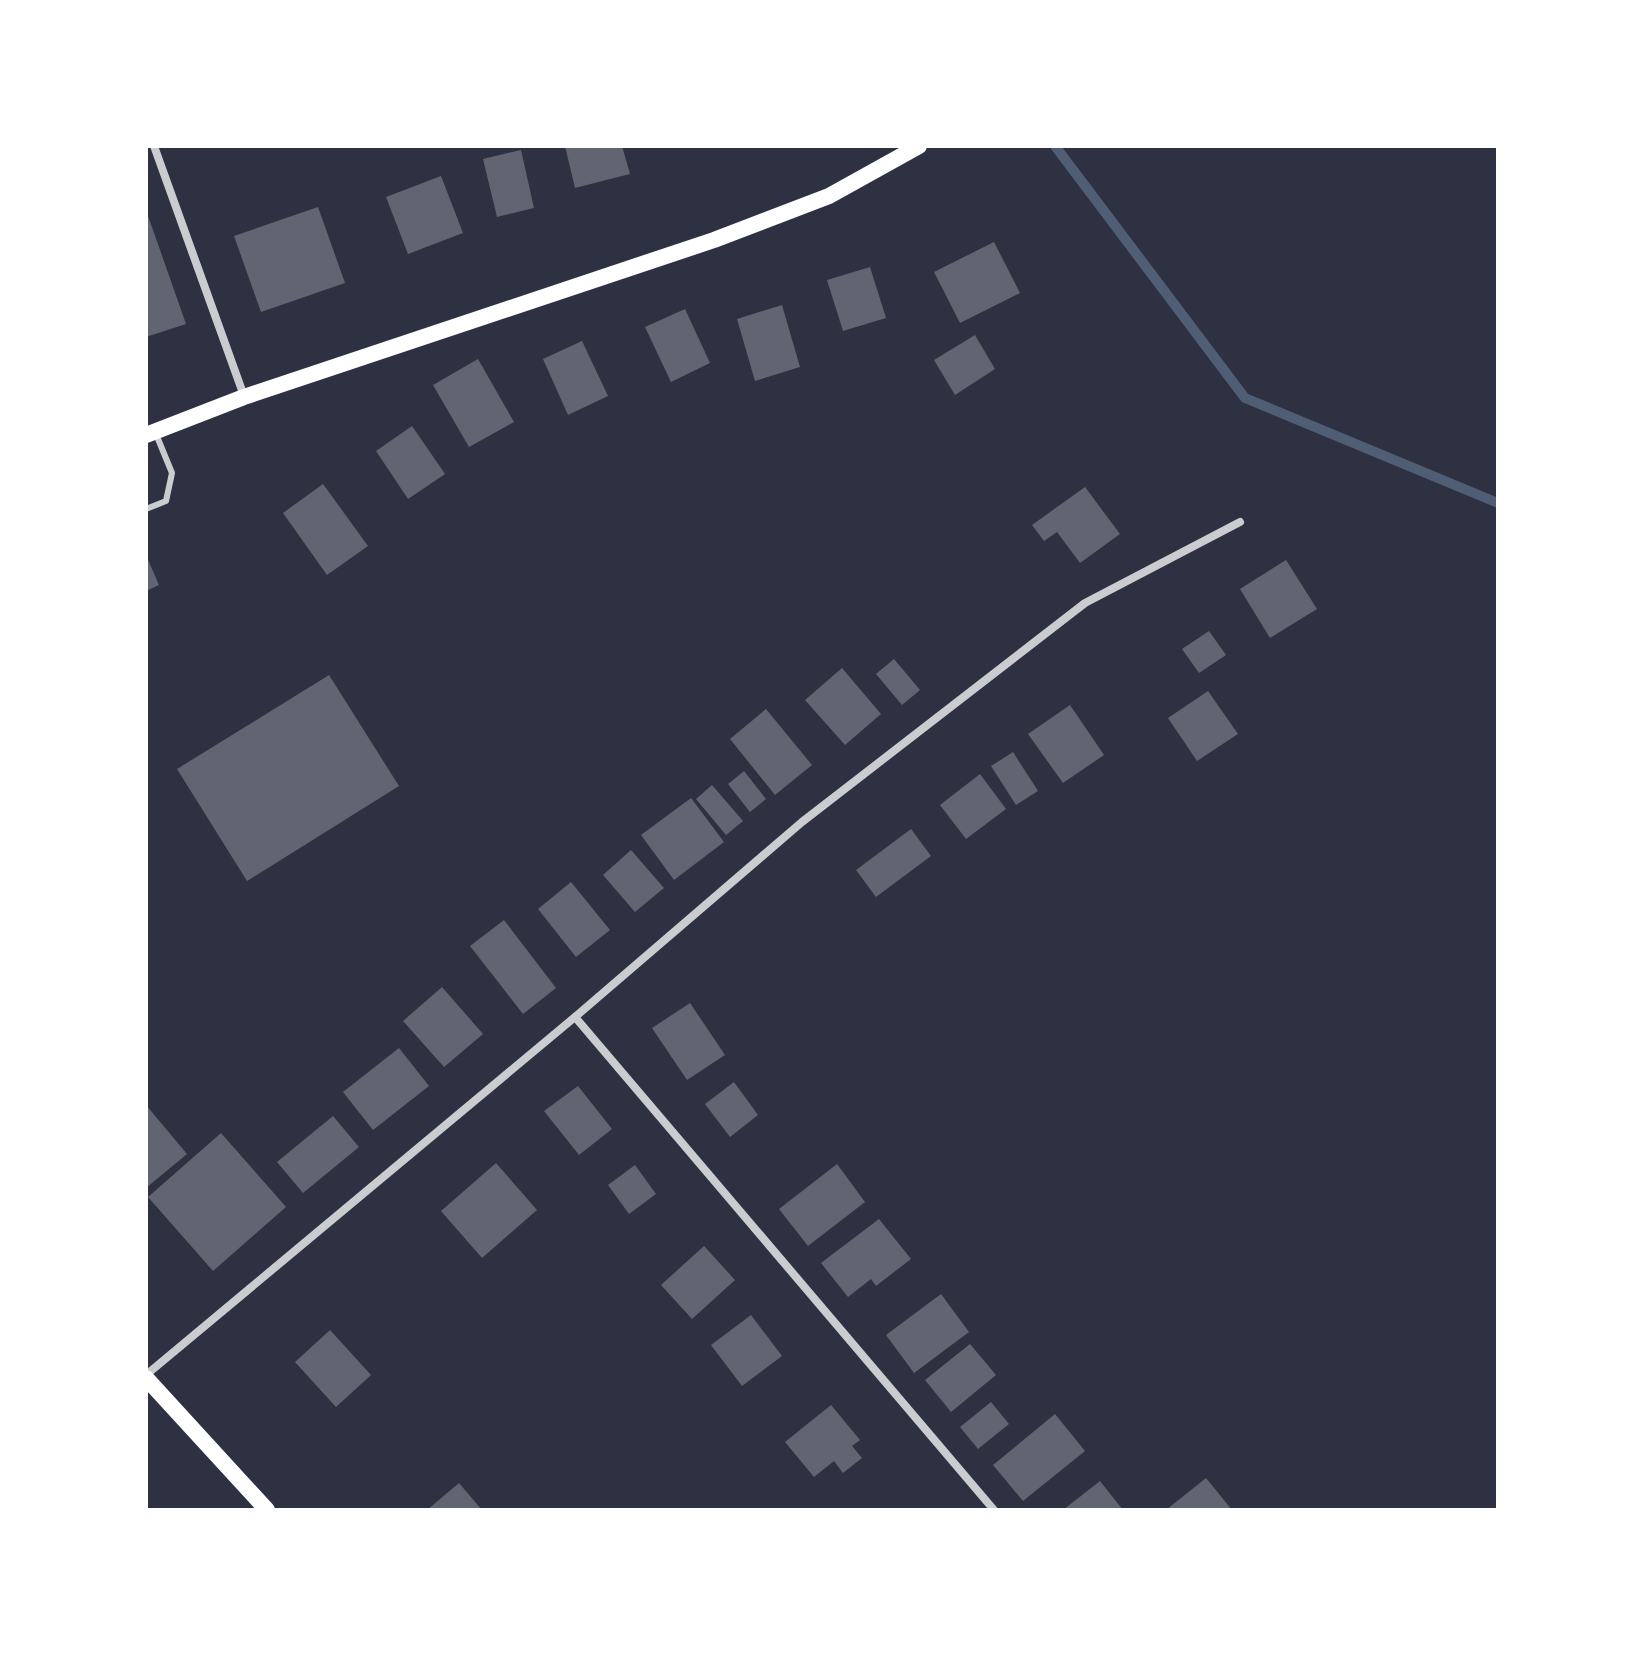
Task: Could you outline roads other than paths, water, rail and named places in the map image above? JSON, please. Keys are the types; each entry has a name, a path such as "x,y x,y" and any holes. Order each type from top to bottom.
{"main road":[{"path":"151,433 244,397 714,240 829,196 919,146"},
{"path":"146,1376 267,1510"}],"street":[{"path":"154,146 244,397"},
{"path":"146,1376 575,1017 802,822 1085,603 1240,522"},
{"path":"575,1017 994,1510"}],"lane":[{"path":"146,509 166,501 172,473 151,433"}],"waterway":[{"path":"1055,146 1245,398 1498,503"}]}
